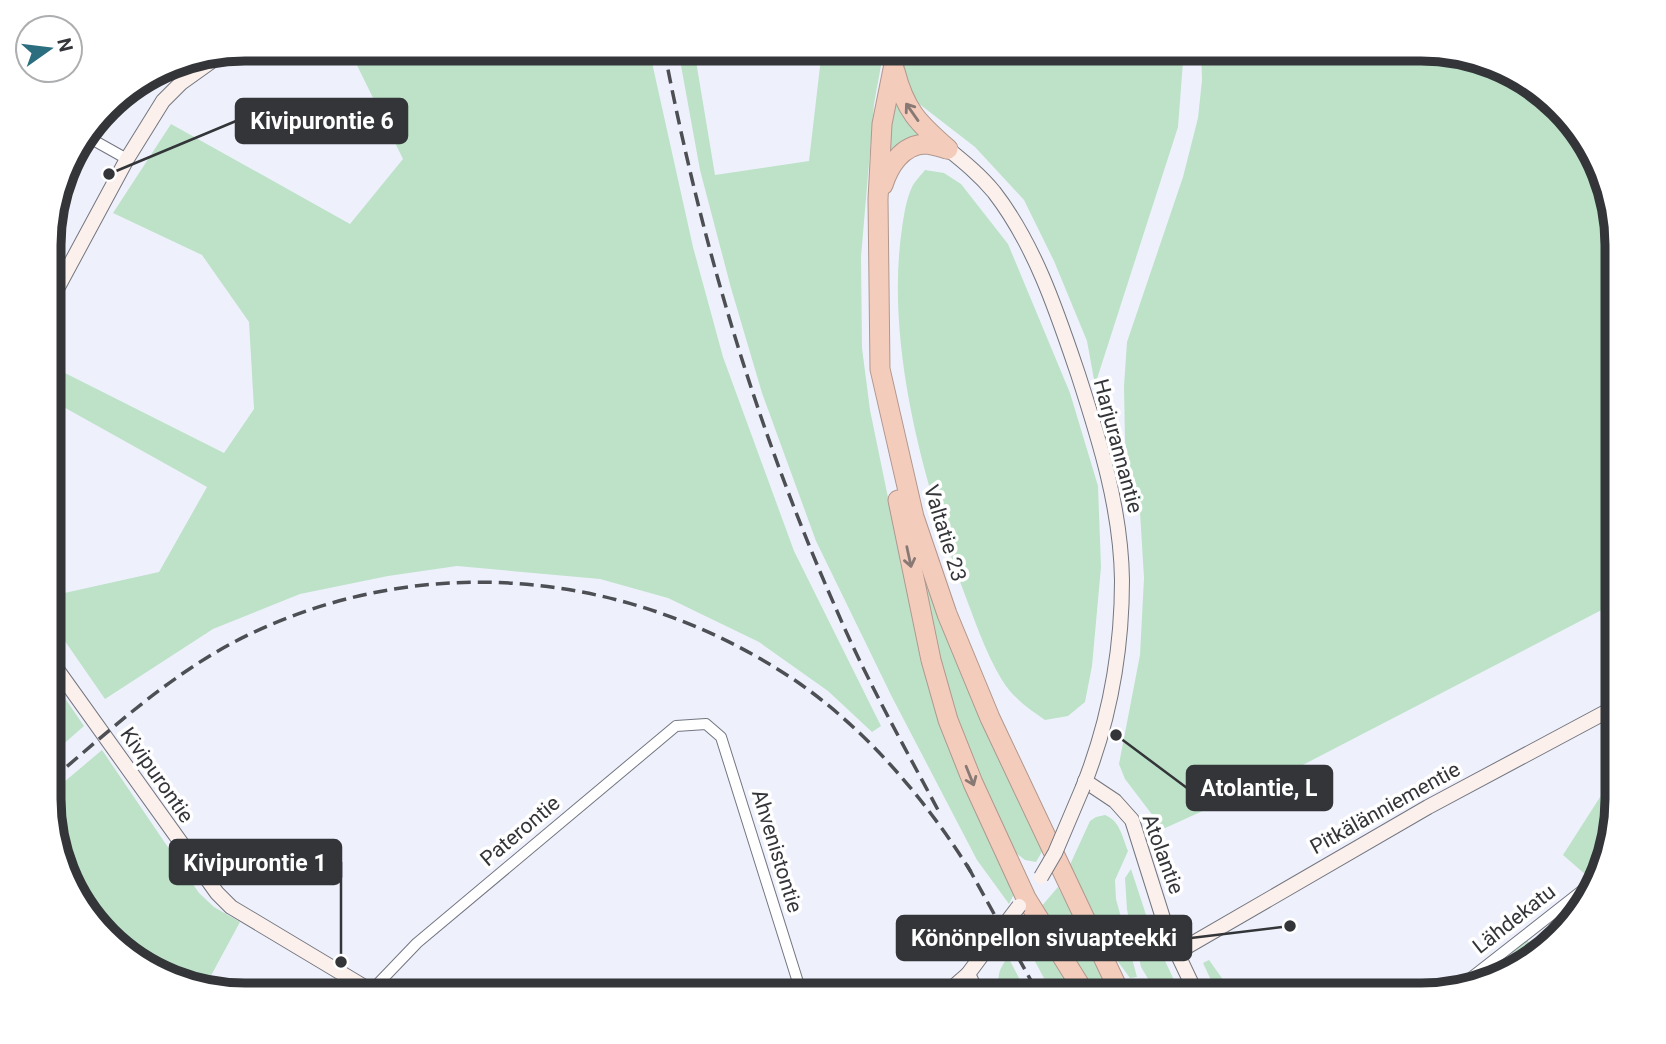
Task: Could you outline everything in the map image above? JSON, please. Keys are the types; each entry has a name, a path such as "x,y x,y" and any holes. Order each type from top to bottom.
{"highway":[{"name":"Valtatie 23","path":"894,61 882,124 878,199 880,369 914,517 947,614 990,718 1115,982"},
{"path":"896,61 902,96 912,115 947,149"},
{"path":"878,199 897,157 910,147 925,144 947,149"},
{"path":"880,369 890,461 930,660 948,720 1023,902 1077,982"}],"street":[{"path":"61,281 127,159 163,100 204,66"},
{"path":"94,140 127,159"},
{"name":"Harjurannantie","path":"947,149 970,167 994,192 1019,230 1044,282 1068,344 1110,480 1121,566 1121,626 1109,704 1084,784 1055,853 1041,877 968,974 958,982"},
{"name":"Kivipurontie","path":"61,675 217,893 231,907 358,983"},
{"name":"Pitkälänniementie","path":"1176,953 1416,814 1604,713"},
{"name":"Paterontie","path":"383,983 417,943 676,726 706,724"},
{"name":"Ahvenistontie","path":"706,724 721,737 798,983"},
{"name":"Atolantie","path":"1084,784 1115,801 1132,820 1168,933 1191,982"},
{"name":"Lähdekatu","path":"1476,973 1578,894"},
{"path":"968,974 972,982"}],"green space":[{"path":"355,61 652,61 693,247 723,357 794,551 881,726 872,732 828,691 759,642 668,598 600,579 457,566 388,576 300,594 213,629 105,699 61,635 61,594 159,572 207,487 61,406 61,371 224,453 254,409 249,322 202,255 113,213 171,124 350,224 403,159"},
{"path":"680,61 696,61 715,175 809,161 821,61 882,61 874,104 861,257 862,348 870,410 921,658 975,812 1012,879 1014,894 1009,904 977,860 892,697 816,541 762,393 700,170"},
{"path":"905,61 1183,61 1178,127 1095,385 1087,341 1054,261 1024,200 975,147 918,103 902,74"},
{"path":"1201,61 1445,63 1480,71 1523,92 1559,124 1574,143 1591,175 1604,233 1604,609 1295,769 1163,829 1125,779 1119,764 1140,655 1144,578 1140,512 1125,442 1124,386 1127,342 1183,177 1198,118"},
{"path":"893,98 901,112 929,139 901,142 886,154"},
{"path":"925,170 944,173 961,184 1008,244 1070,393 1098,486 1101,567 1092,666 1085,702 1068,716 1045,720 1016,697 996,669 962,587 921,457 903,364 898,272 907,202 913,185"},
{"path":"906,521 952,651 1043,850 1036,862 1025,860 1016,853 965,748 950,707"},
{"path":"61,693 84,726 61,746"},
{"path":"102,750 199,893 214,907 240,922 209,978 175,969 143,952 99,911 86,891 71,858 63,823 61,785"},
{"path":"1602,794 1604,811 1601,834 1589,872 1586,875 1563,855"},
{"path":"1105,815 1117,825 1128,851 1115,880 1116,899 1137,977 1130,978 1111,952 1068,869 1090,821"},
{"path":"1131,869 1152,933 1175,982 1150,982 1141,967 1127,910 1125,878"},
{"path":"1058,887 1107,982 1086,982 1040,908"},
{"path":"1033,929 1038,931 1063,971 1064,982 1046,982 1023,939"},
{"path":"1527,940 1532,946 1513,958 1499,965"},
{"path":"1008,957 1021,982 999,982 1002,967"},
{"path":"1209,960 1225,982 1212,982 1203,963"}],"railway":[{"path":"666,61 695,193 714,264 734,335 781,474 848,636 938,810"},
{"path":"61,772 172,681 224,647 252,633 320,606 390,590 460,583 530,585 600,596 668,616 733,644 796,681 847,721 893,768 935,819 971,872"},
{"path":"967,865 1032,982"}],"place":[{"name":"Kivipurontie 6","path":"109,174"},
{"name":"Atolantie, L","path":"1116,735"},
{"name":"Könönpellon sivuapteekki","path":"1290,926"},
{"name":"Kivipurontie 1","path":"341,962"}]}
